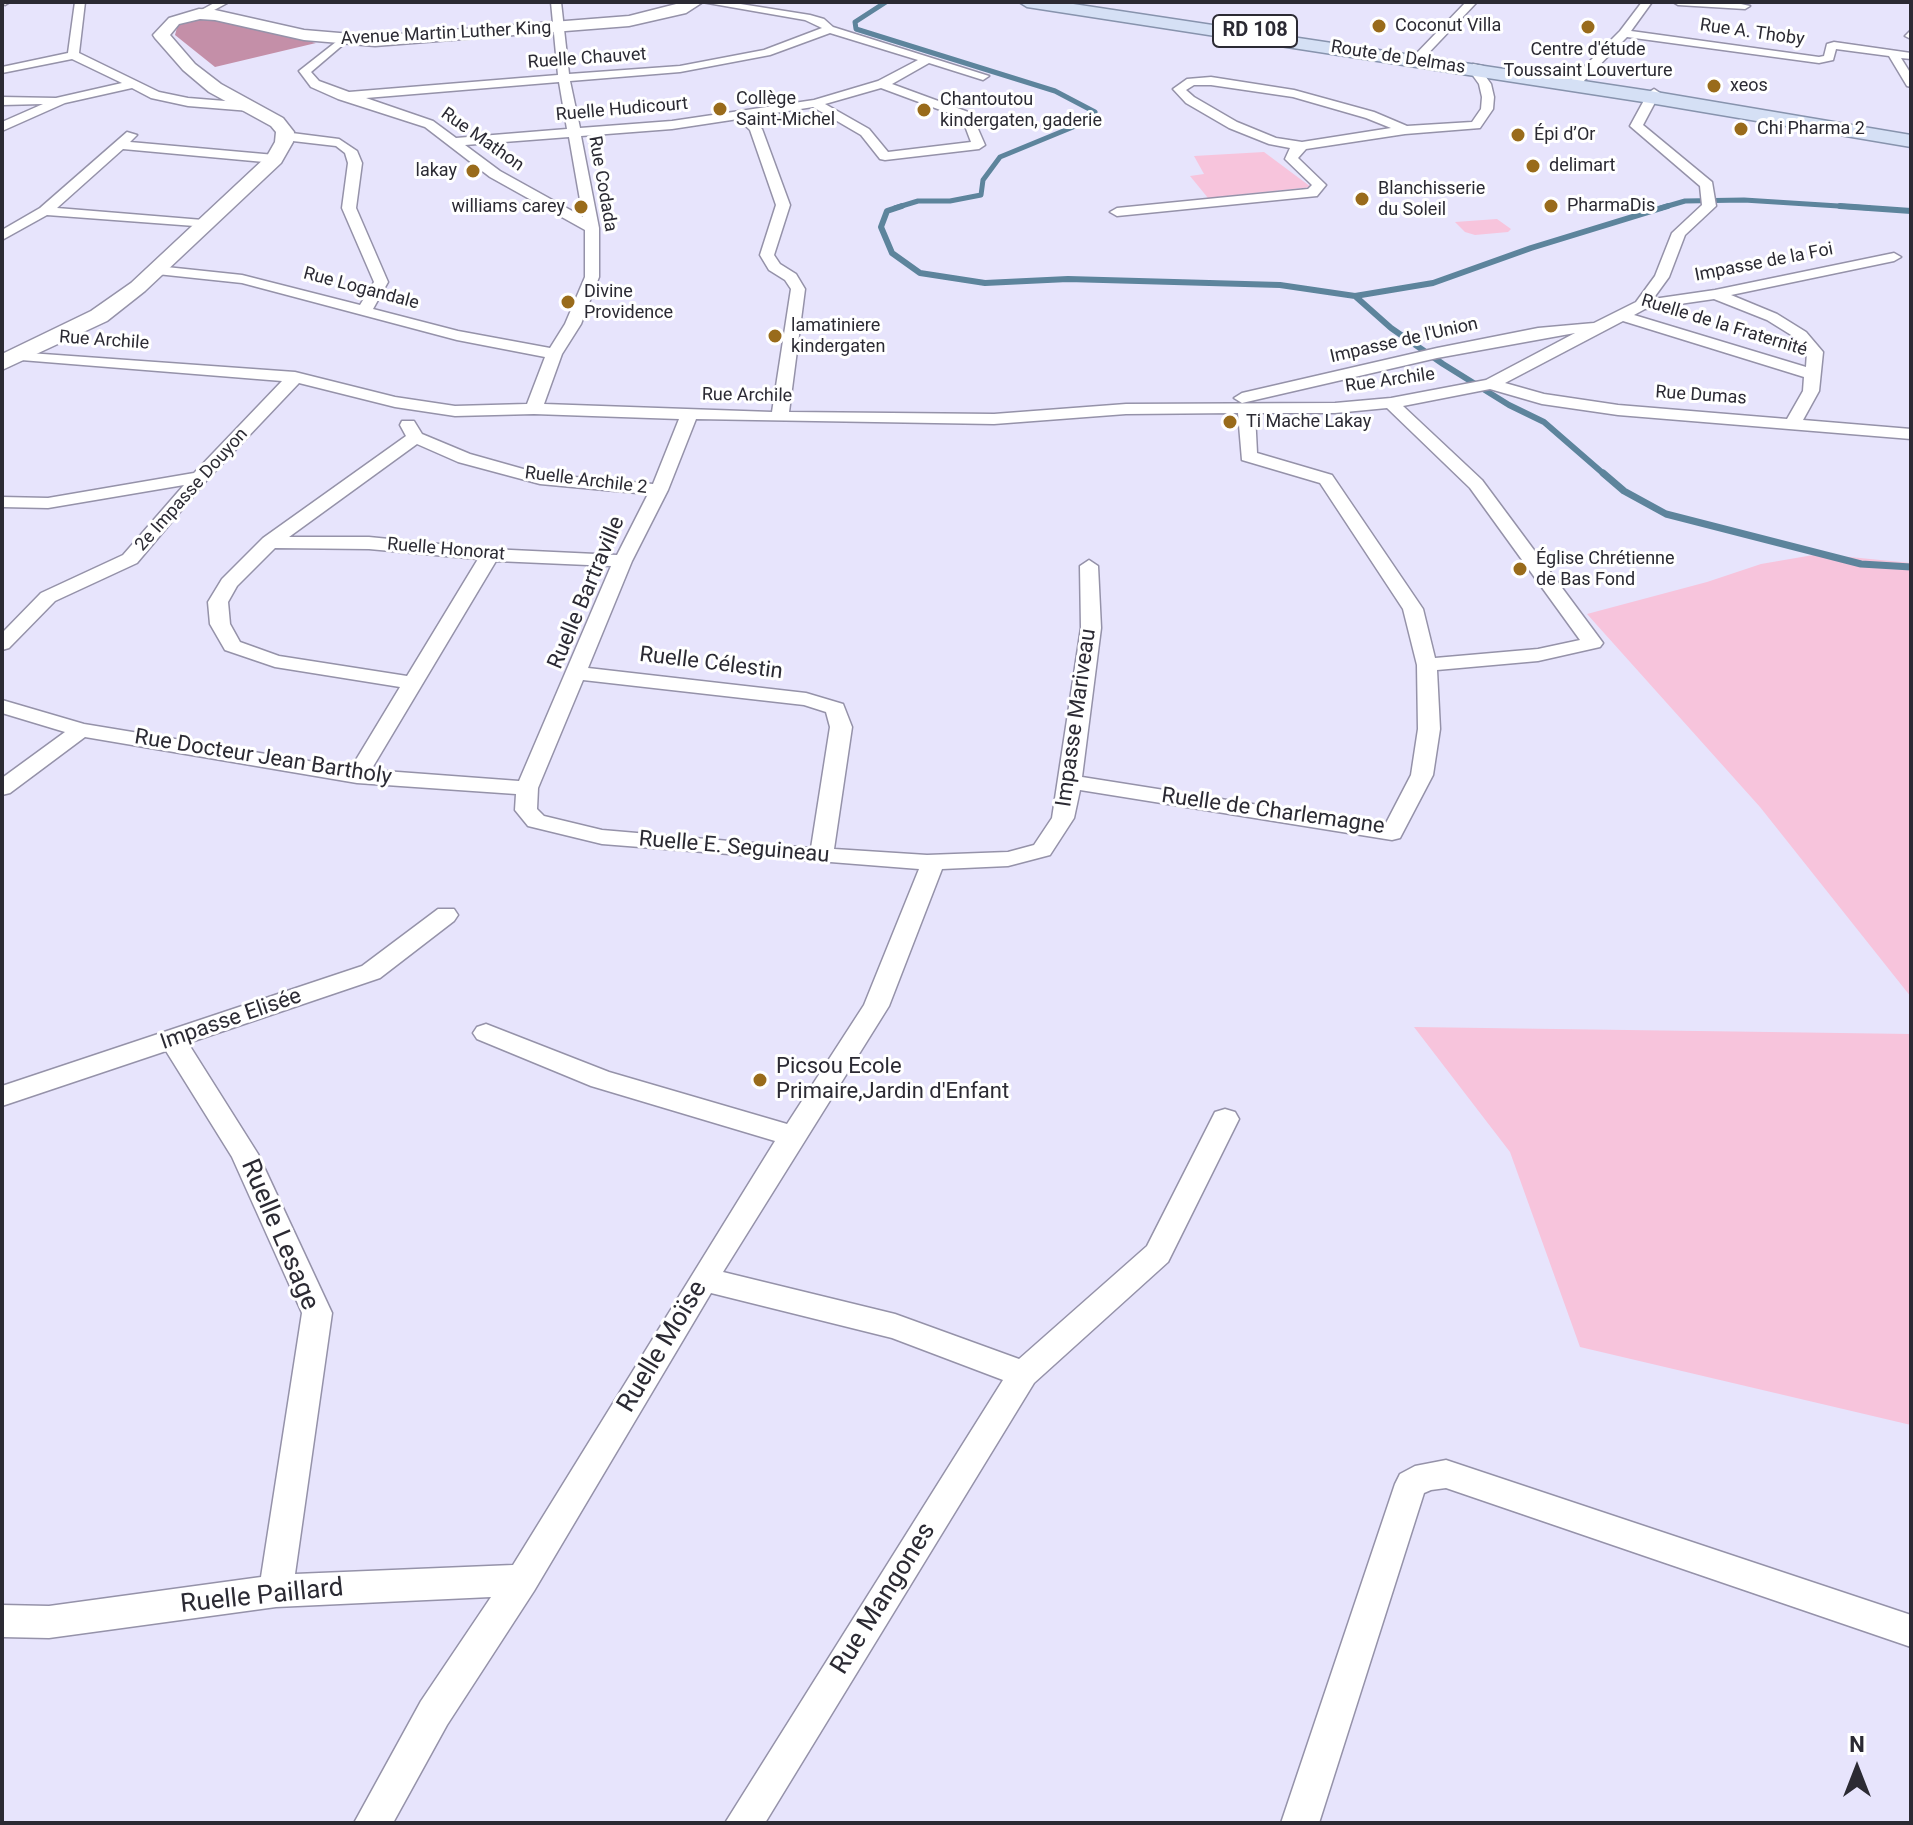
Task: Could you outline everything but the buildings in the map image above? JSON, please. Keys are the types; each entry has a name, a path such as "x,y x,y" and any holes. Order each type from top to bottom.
{"main road":[{"name":"Avenue Martin Luther King","path":"199,14 341,41 558,29 629,21 715,2"},
{"path":"1103,2 1314,35 1336,46"},
{"path":"1018,3 1298,47 1336,46"},
{"name":"Route de Delmas","path":"1018,3 1053,4 1417,58 1911,138"},
{"path":"11,359 99,316 157,270 275,159 284,136 277,122 215,88 189,67 161,35 174,21 199,14"}],"street":[{"path":"73,55 80,2"},
{"path":"199,14 224,2"},
{"name":"Rue Codada","path":"534,409 554,354 573,324 592,277 592,228 564,79 556,2"},
{"path":"707,2 806,17 820,21 829,29 983,76"},
{"path":"1417,58 1472,2"},
{"path":"1575,83 1624,33 1647,2"},
{"path":"1678,2 1745,6"},
{"name":"Ruelle Chauvet","path":"342,96 680,69 731,61 810,39 829,29"},
{"name":"Rue A. Thoby","path":"1624,33 1819,60 1829,58 1831,46 1834,45 1911,56"},
{"name":"Rue Mathon","path":"341,41 305,71 315,84 429,124 495,174 592,228"},
{"path":"1893,54 1911,83"},
{"path":"2,70 73,55 155,95 188,102 250,107"},
{"name":"Ruelle Hudicourt","path":"453,142 742,116 815,103 882,84 929,59"},
{"path":"1405,130 1370,115 1294,94 1211,81 1191,82 1179,89 1190,100 1233,125 1273,141 1302,146 1405,130 1476,125 1487,109 1488,97 1476,68"},
{"path":"815,103 865,132 885,156 979,145 967,116 882,84"},
{"path":"2,101 61,100 131,85"},
{"name":"Rue Archile","path":"11,359 295,377 395,402 455,411 534,409 780,417 994,419 1112,409 1335,408 1391,403 1484,386 1641,305 1662,277 1679,233 1709,200 1707,185 1636,126 1652,95"},
{"path":"2,127 61,100"},
{"path":"742,116 756,129 783,205 767,255 774,267 791,277 798,289 780,417"},
{"path":"284,136 339,143 351,151 355,163 349,208 381,282 365,310"},
{"path":"2,236 45,211 126,140 275,159"},
{"path":"1117,212 1312,193 1318,189 1317,181 1291,159 1295,150 1302,146"},
{"path":"45,211 203,224"},
{"name":"Impasse de la Foi","path":"1641,305 1715,294 1894,257"},
{"name":"Rue Logandale","path":"157,270 242,279 457,335 554,354"},
{"path":"1715,294 1772,317 1801,335 1815,352 1811,391 1793,423"},
{"name":"Ruelle de la Fraternité","path":"1623,316 1813,374"},
{"name":"Impasse de l'Union","path":"1215,407 1429,354 1538,333 1604,325"},
{"name":"2e Impasse Douyon","path":"2,644 48,597 130,559 200,477 295,377"},
{"name":"Rue Dumas","path":"1484,386 1542,399 1618,410 1911,434"},
{"path":"395,402 415,437 270,542 229,583 218,602 220,624 232,646 275,661 412,683"},
{"path":"1391,403 1476,484 1593,643 1538,655 1427,665"},
{"name":"Ruelle de Charlemagne","path":"1070,782 1392,833 1422,775 1429,729 1427,665 1413,609 1326,479 1248,456 1246,408"},
{"name":"Ruelle Bartraville","path":"527,788 689,415"},
{"name":"Ruelle Archile 2","path":"415,437 464,458 540,479 659,490"},
{"path":"2,502 48,503 200,477"},
{"name":"Ruelle Honorat","path":"270,542 369,543 490,555 623,561"},
{"path":"357,776 490,555"},
{"name":"Impasse Mariveau","path":"933,862 1008,859 1042,850 1063,818 1091,628 1089,566"},
{"name":"Ruelle Célestin","path":"578,673 806,699 836,708 841,727 821,856"},
{"name":"Rue Docteur Jean Bartholy","path":"2,706 81,730 357,776 527,788"},
{"path":"2,788 81,730"},
{"name":"Ruelle E. Seguineau","path":"527,788 526,810 536,821 602,837 821,856 933,862"},
{"name":"Ruelle Moïse","path":"373,1823 434,1713 522,1580 704,1279 876,1006 933,862"},
{"name":"Impasse Elisée","path":"2,1096 371,972 446,915"},
{"path":"486,1033 600,1079 793,1136"},
{"name":"Ruelle Lesage","path":"173,1041 244,1154 317,1313 276,1591"},
{"name":"Rue Mangones","path":"744,1823 1023,1374 1158,1254 1225,1119"},
{"path":"704,1279 895,1326 1023,1374"},
{"path":"1300,1823 1411,1484 1426,1476 1446,1474 1911,1631"},
{"name":"Ruelle Paillard","path":"2,1621 49,1622 276,1591 522,1580"}],"shaded area":[{"path":"198,17 213,17 316,43 215,67 175,35 178,24"},
{"path":"1264,152 1311,187 1208,198 1190,176 1204,174 1194,156"},
{"path":"1497,219 1511,229 1508,232 1475,235 1465,232 1455,222"},
{"path":"1819,554 1911,563 1911,997 1760,807 1587,614 1761,564"},
{"path":"1414,1027 1911,1034 1911,1425 1580,1347 1510,1152"}],"waterway":[{"path":"886,2 855,22 856,29 1055,91 1095,112 1090,120 1000,157 983,180 981,195 950,201 918,201 895,208"},
{"path":"1661,208 1685,201 1744,200 1854,207"},
{"path":"902,206 887,211 881,227 892,253 920,273 985,283 1068,279 1280,285 1355,296"},
{"path":"1355,296 1433,283 1531,248 1668,206"},
{"path":"1840,206 1854,207"},
{"path":"1854,207 1870,208"},
{"path":"1854,207 1911,211"},
{"path":"1355,296 1391,328 1443,364 1509,405 1544,422 1605,475"},
{"path":"1603,473 1624,491 1666,514 1861,564 1911,567"}],"place":[{"name":"Coconut Villa","path":"1379,26"},
{"name":"Centre d'étude Toussaint Louverture","path":"1588,27"},
{"name":"xeos","path":"1714,86"},
{"name":"Collège Saint-Michel","path":"720,109"},
{"name":"Chantoutou kindergaten, gaderie","path":"924,110"},
{"name":"Chi Pharma 2","path":"1741,129"},
{"name":"Épi d’Or","path":"1518,135"},
{"name":"delimart","path":"1533,166"},
{"name":"lakay","path":"473,171"},
{"name":"Blanchisserie du Soleil","path":"1362,199"},
{"name":"PharmaDis","path":"1551,206"},
{"name":"williams carey","path":"581,207"},
{"name":"Divine Providence","path":"568,302"},
{"name":"lamatiniere kindergaten","path":"775,336"},
{"name":"Ti Mache Lakay","path":"1230,422"},
{"name":"Église Chrétienne de Bas Fond","path":"1520,569"},
{"name":"Picsou Ecole Primaire,Jardin d'Enfant","path":"760,1080"}]}
